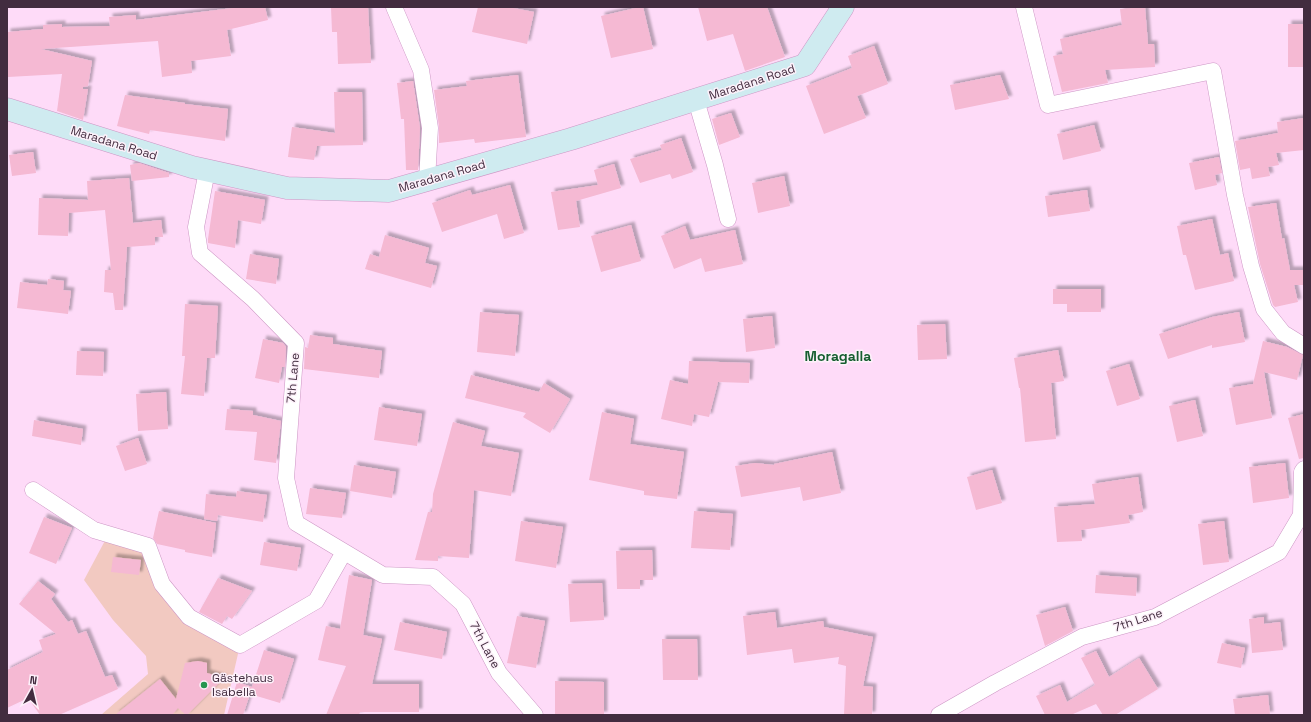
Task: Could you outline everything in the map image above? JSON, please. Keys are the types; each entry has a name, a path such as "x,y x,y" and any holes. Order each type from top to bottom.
{"street":[{"path":"394,7 421,70 430,128 427,180"},
{"name":"Maradana Road","path":"7,109 207,171 287,188 389,191 571,139 805,65 843,7"},
{"path":"1024,7 1048,104 1213,72 1235,195 1251,266 1264,310 1283,333 1304,346"},
{"path":"696,100 715,165 728,219"},
{"name":"7th Lane","path":"207,171 196,228 200,253 253,300 296,343 286,478 296,523 383,575 433,577 463,604 499,673 535,715"},
{"name":"7th Lane","path":"939,715 1082,637 1155,617 1279,552 1301,515 1302,472 1304,469"},
{"path":"33,490 94,530 148,546 162,584 189,618 240,645 316,601 344,552"}],"shaded area":[{"path":"108,535 148,546 189,617 240,645 224,715 101,715 148,674 146,656 113,620 84,580"}],"building":[{"path":"232,7 265,7 268,20 227,30 231,56 191,61 192,73 162,77 158,41 41,49 92,61 88,86 83,87 83,89 88,89 83,120 57,111 62,74 8,77 7,32 43,29 43,25 62,24 62,27 110,26 109,17 136,15 136,20 233,8"},
{"path":"331,7 368,7 371,63 338,64 337,32 332,32"},
{"path":"478,7 508,7 534,12 527,44 472,32"},
{"path":"643,7 653,49 611,58 601,16"},
{"path":"698,7 767,7 785,57 745,71 733,34 707,41"},
{"path":"1145,7 1148,44 1154,44 1155,67 1105,70 1108,83 1062,92 1053,56 1063,54 1060,39 1122,25 1120,9"},
{"path":"1288,24 1304,24 1304,67 1288,67"},
{"path":"874,46 888,84 857,96 866,118 824,134 806,86 852,68 848,56"},
{"path":"518,75 526,137 475,143 474,139 439,143 439,127 434,90 467,86 466,81"},
{"path":"1000,75 1009,99 955,110 950,85"},
{"path":"413,81 420,128 418,170 406,170 404,119 401,119 397,83"},
{"path":"334,92 362,92 363,145 317,146 314,160 288,157 292,127 335,133"},
{"path":"125,95 228,109 225,141 150,130 149,134 117,126"},
{"path":"731,113 740,137 719,145 712,119"},
{"path":"1304,118 1304,150 1276,153 1279,165 1268,167 1270,176 1252,179 1250,168 1240,170 1235,141 1278,133 1277,122"},
{"path":"1094,125 1101,151 1063,160 1057,134"},
{"path":"681,138 693,172 672,179 670,174 640,183 630,159 662,150 660,145"},
{"path":"33,152 36,173 12,176 9,155"},
{"path":"1219,157 1222,173 1215,175 1217,185 1195,190 1189,163"},
{"path":"139,163 169,173 169,177 132,181 130,165"},
{"path":"614,164 621,188 576,201 580,227 558,230 551,192 598,185 594,170"},
{"path":"784,176 790,206 758,213 752,183"},
{"path":"129,178 133,223 161,220 163,237 155,237 155,245 127,247 123,310 115,310 113,293 104,292 105,270 111,270 105,210 69,213 68,236 38,235 39,198 88,200 87,181"},
{"path":"510,185 524,233 504,239 497,214 442,232 432,203 470,190 472,195"},
{"path":"1087,190 1090,211 1048,217 1045,196"},
{"path":"215,191 265,200 261,224 238,220 235,248 208,243"},
{"path":"1276,203 1282,239 1284,238 1290,270 1304,270 1304,285 1294,285 1298,302 1275,307 1273,305 1260,264 1248,207"},
{"path":"1212,219 1220,255 1228,253 1234,281 1195,290 1186,255 1183,255 1177,226"},
{"path":"631,225 641,261 601,272 591,236"},
{"path":"685,226 690,240 735,230 743,264 705,272 701,258 674,269 661,236"},
{"path":"385,235 429,248 425,263 437,266 431,288 365,269 370,254 379,257"},
{"path":"250,254 279,259 276,284 246,279"},
{"path":"48,279 64,281 63,290 71,291 68,314 17,308 20,282 47,285"},
{"path":"1053,289 1101,289 1101,312 1067,312 1067,304 1053,304"},
{"path":"185,304 218,306 215,358 207,358 204,396 181,394 185,356 182,356"},
{"path":"480,312 519,315 515,356 477,352"},
{"path":"1239,312 1245,342 1212,348 1212,345 1168,359 1159,334 1212,317"},
{"path":"772,316 775,348 746,352 743,319"},
{"path":"945,324 947,359 918,360 917,325"},
{"path":"310,335 333,338 333,344 382,351 379,378 304,369 305,347 308,348"},
{"path":"263,339 283,343 286,347 285,367 282,367 279,383 255,378"},
{"path":"1263,341 1287,347 1303,355 1297,380 1264,372 1272,418 1236,425 1229,388 1253,384"},
{"path":"1058,350 1064,381 1051,383 1056,439 1025,442 1020,388 1014,358"},
{"path":"77,351 104,352 103,376 76,375"},
{"path":"689,361 750,363 749,383 718,382 709,417 694,414 692,426 661,419 670,380 688,384"},
{"path":"1129,364 1140,399 1117,406 1106,371"},
{"path":"471,375 539,392 544,383 570,399 550,433 523,417 526,413 465,398"},
{"path":"166,392 168,429 138,431 136,394"},
{"path":"1195,400 1203,436 1177,442 1169,406"},
{"path":"379,407 422,414 417,446 374,440"},
{"path":"227,409 253,411 253,415 281,421 276,463 254,460 257,432 225,430"},
{"path":"602,412 634,419 630,444 684,452 677,499 644,495 644,491 589,480"},
{"path":"1304,414 1304,458 1299,459 1288,418"},
{"path":"34,420 83,429 81,445 32,436"},
{"path":"453,422 485,431 481,446 519,453 511,496 474,490 469,558 438,556 438,561 415,560 428,512 432,512 433,494"},
{"path":"138,438 147,464 125,471 116,446"},
{"path":"832,452 841,493 803,501 800,487 741,497 735,466 755,463 774,465"},
{"path":"1285,463 1289,498 1253,503 1249,467"},
{"path":"354,465 396,472 392,498 350,491"},
{"path":"992,470 1002,503 976,510 967,477"},
{"path":"1138,477 1143,512 1128,515 1130,523 1081,530 1082,541 1057,542 1054,507 1095,504 1092,484"},
{"path":"310,488 346,493 342,518 306,514"},
{"path":"237,491 267,495 263,522 218,515 217,521 204,519 206,494 236,497"},
{"path":"159,511 216,523 212,557 185,552 185,550 157,544 153,538"},
{"path":"694,511 733,514 730,550 691,548"},
{"path":"44,517 72,528 56,564 29,553"},
{"path":"521,521 563,527 556,568 515,561"},
{"path":"1224,521 1229,562 1203,565 1198,524"},
{"path":"264,542 301,548 297,571 260,565"},
{"path":"652,550 653,580 640,580 640,589 617,589 616,551"},
{"path":"113,557 141,560 139,575 111,572"},
{"path":"349,575 372,580 363,635 382,639 372,684 419,684 419,712 360,712 359,715 326,715 346,666 318,660 326,626 340,629"},
{"path":"1096,575 1137,578 1136,596 1095,593"},
{"path":"218,578 252,591 232,619 227,616 222,624 199,612"},
{"path":"38,581 55,594 51,599 68,622 72,620 78,634 86,631 105,677 112,675 118,689 59,715 40,715 28,698 7,708 7,670 43,652 39,640 56,634 19,604"},
{"path":"602,583 604,620 570,622 568,584"},
{"path":"1065,607 1073,631 1045,646 1036,615"},
{"path":"775,612 777,628 823,621 824,627 873,637 863,686 873,687 872,715 844,715 846,666 838,664 839,657 794,663 792,649 747,655 743,616"},
{"path":"517,616 545,621 536,668 507,663"},
{"path":"1264,617 1264,624 1280,622 1283,650 1252,653 1249,619"},
{"path":"400,622 447,632 442,659 394,650"},
{"path":"662,639 697,639 698,680 663,680"},
{"path":"1222,643 1245,648 1241,668 1217,663"},
{"path":"264,650 294,659 280,703 250,694 243,715 227,715 237,682 252,687"},
{"path":"1096,651 1109,677 1139,658 1158,689 1115,715 1103,715 1096,704 1073,715 1045,715 1036,696 1060,685 1067,702 1095,685 1081,658"},
{"name":"Gästehaus Isabella","path":"198,661 207,663 207,673 224,678 187,715 178,708 172,715 115,715 160,679 176,699 185,663"},
{"path":"555,681 604,682 604,715 555,715"},
{"path":"1268,695 1270,715 1235,715 1233,699"}],"place":[{"name":"Gästehaus Isabella","path":"204,685"}],"district":[{"name":"Moragalla","path":"838,356"}]}
